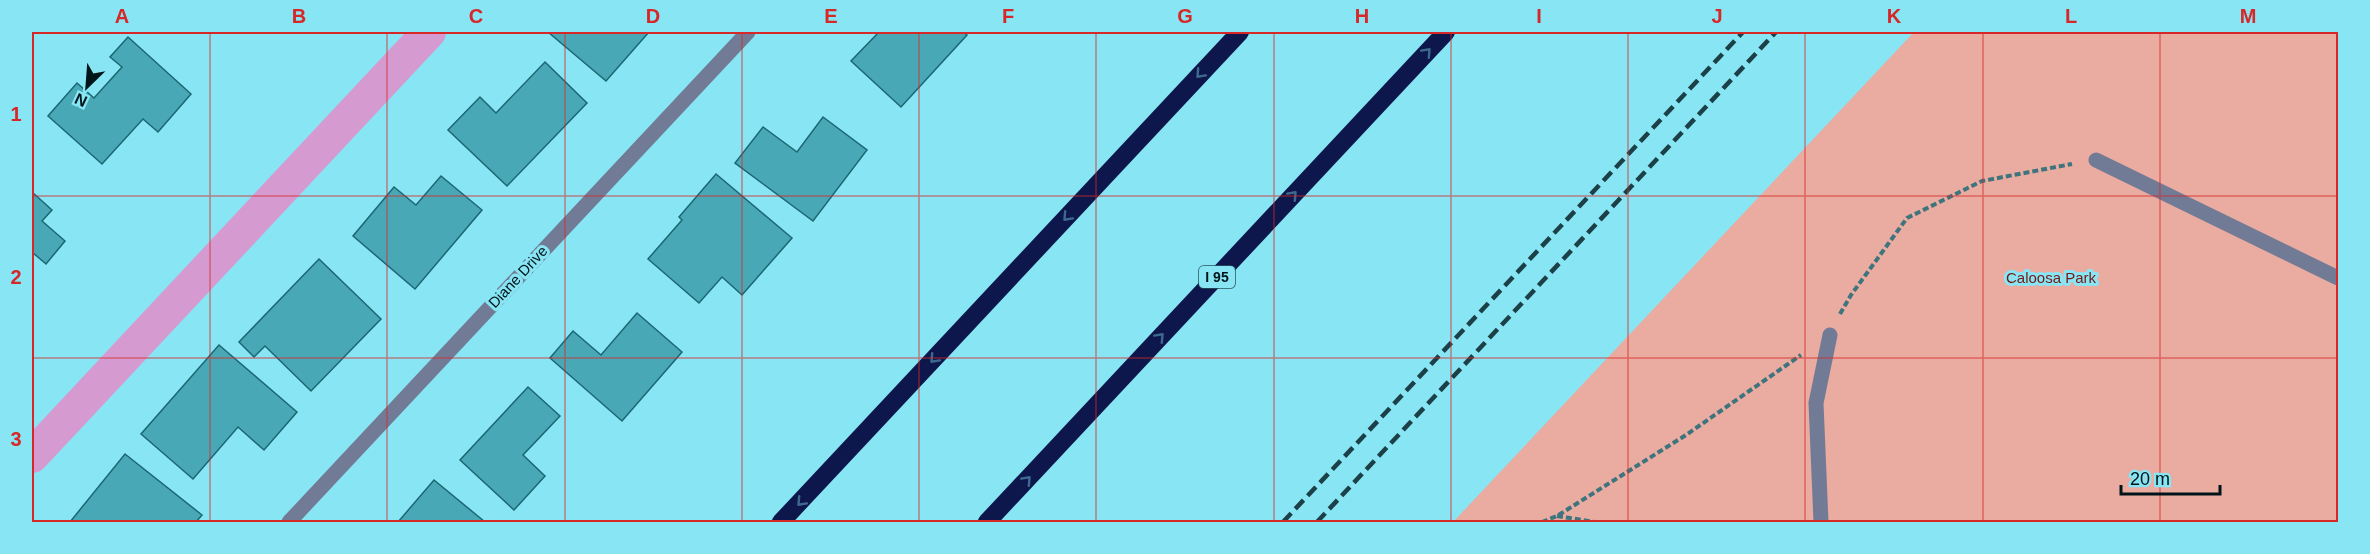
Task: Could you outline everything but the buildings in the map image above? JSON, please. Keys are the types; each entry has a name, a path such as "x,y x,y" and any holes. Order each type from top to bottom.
{"highway":[{"path":"781,522 1240,32"},
{"name":"I 95","path":"987,522 1446,32"}],"street":[{"name":"Diane Drive","path":"289,522 748,32"},
{"path":"2096,160 2338,278"},
{"path":"1821,522 1816,403 1830,335"}],"path":[{"path":"1542,522 1557,516 1686,435 1830,335 1851,295 1907,218 1982,181 2096,160"},
{"path":"1557,516 1595,522"}],"green space":[{"name":"Caloosa Park","path":"1914,32 2338,32 2338,522 1453,522"}],"waterway":[{"path":"32,456 429,32"}],"railway":[{"path":"1283,522 1743,32"},
{"path":"1317,522 1776,32"}]}
